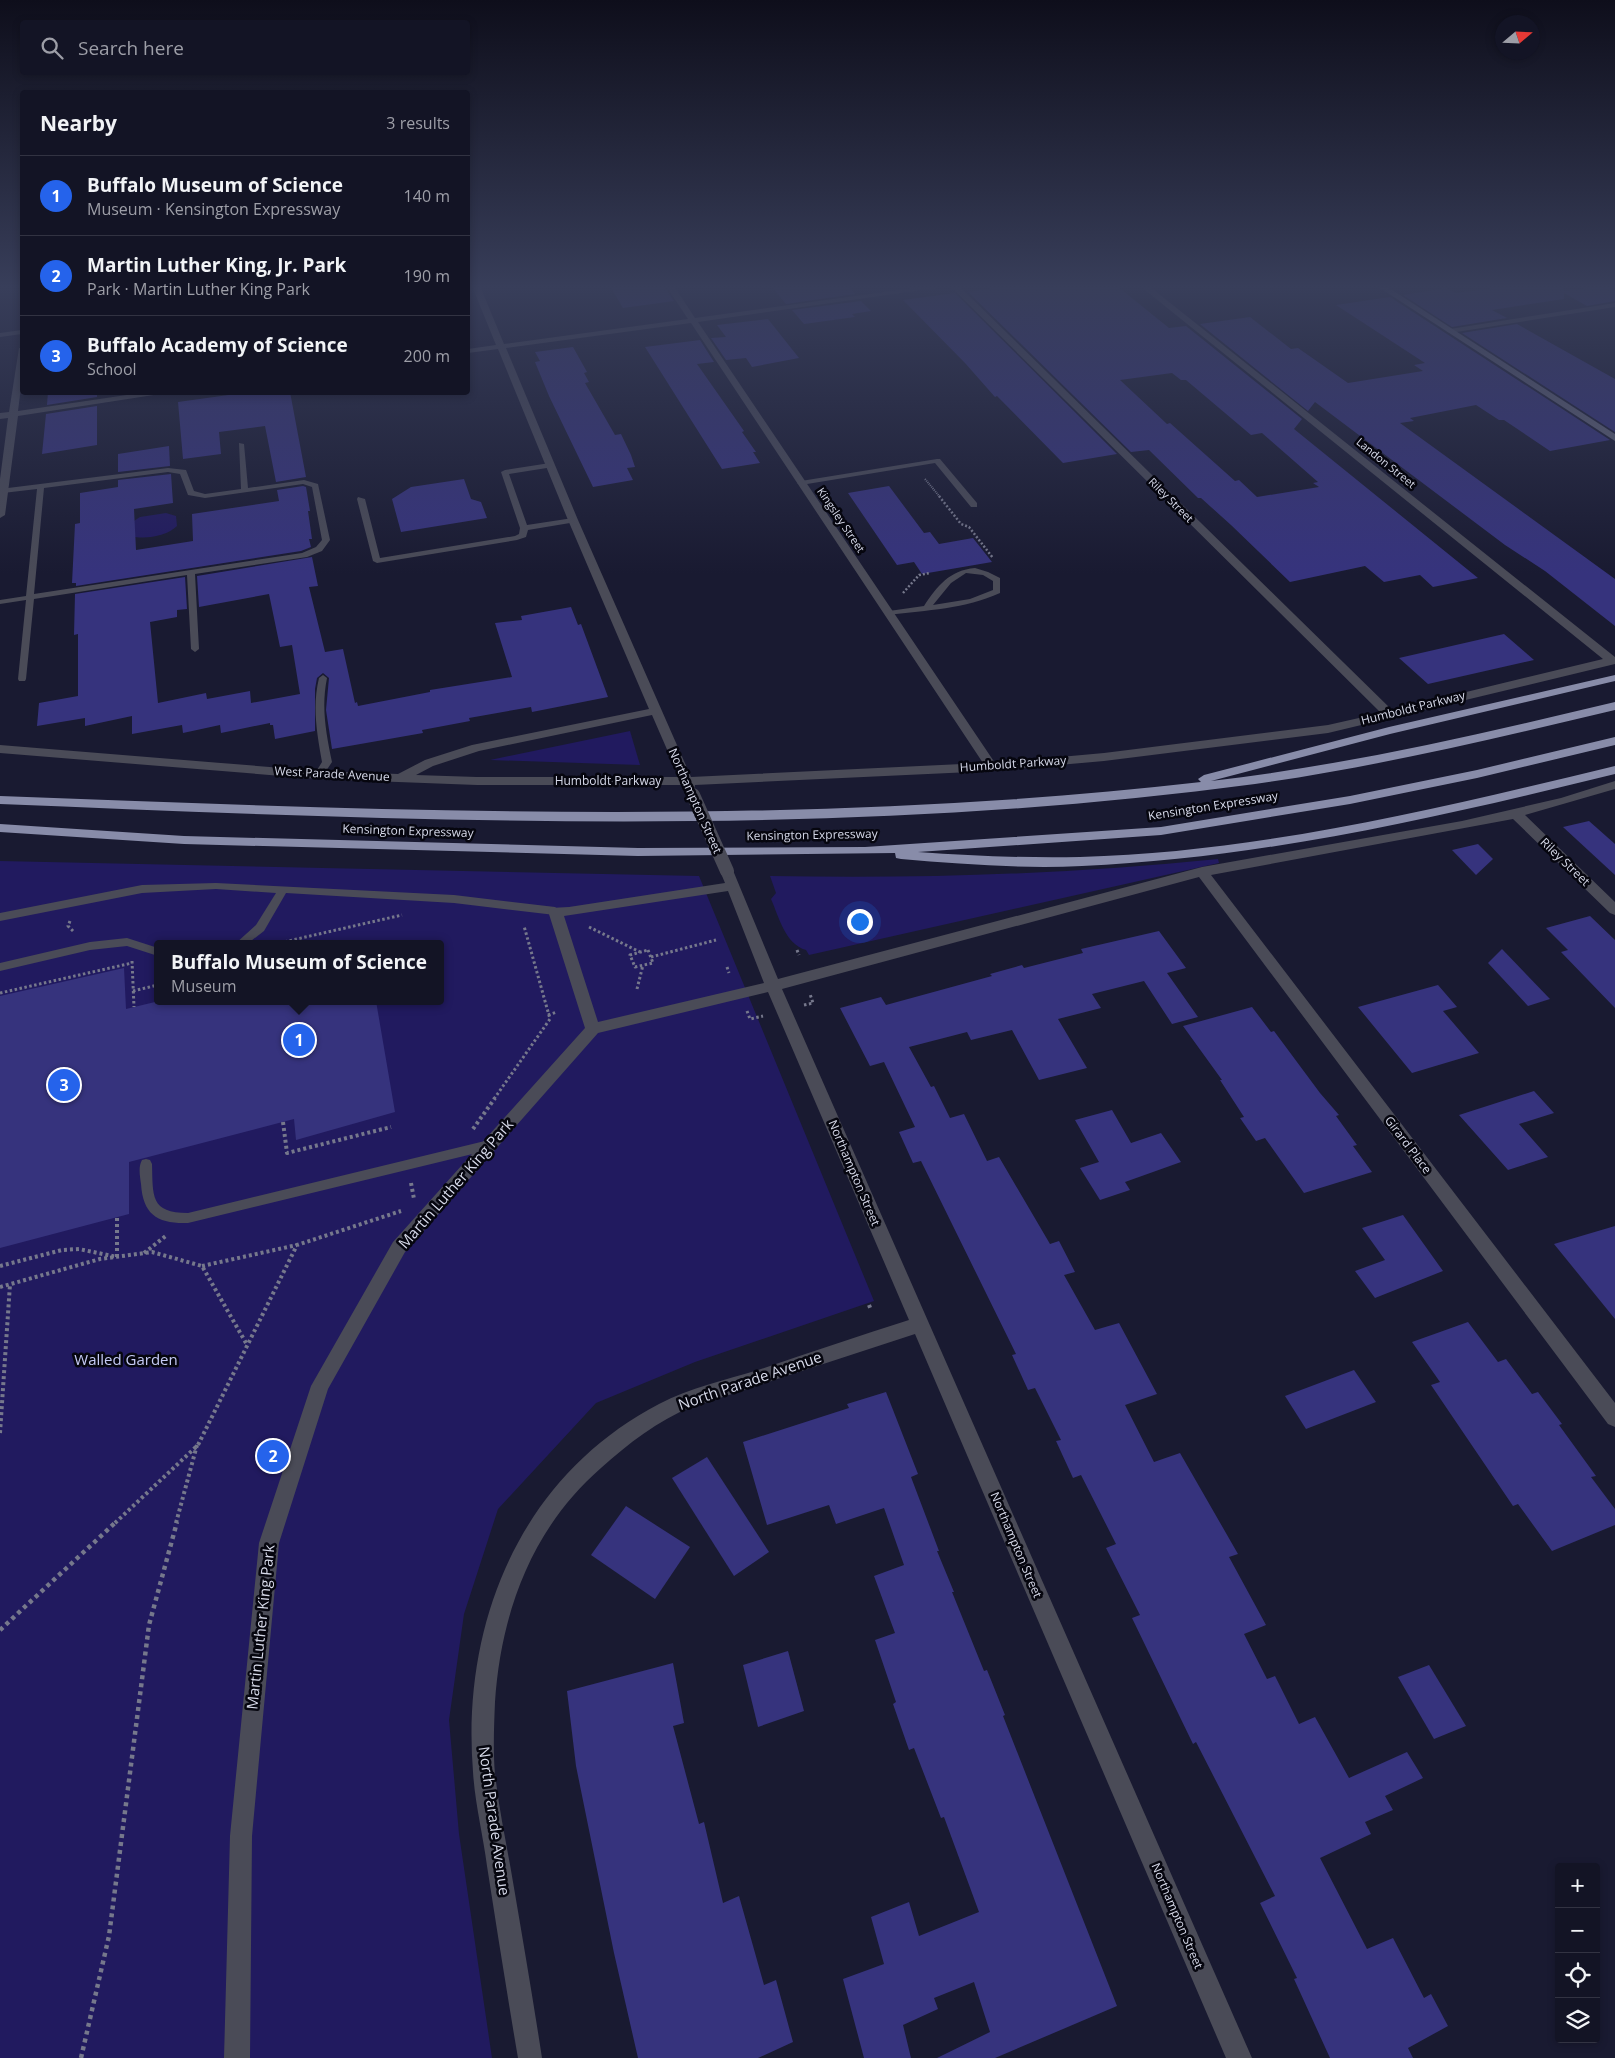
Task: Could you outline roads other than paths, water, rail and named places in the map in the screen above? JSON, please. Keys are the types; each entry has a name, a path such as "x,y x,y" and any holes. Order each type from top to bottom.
{"highway":[{"path":"1149,793 1389,731 1615,678"},
{"name":"Kensington Expressway","path":"0,800 436,816 606,818 827,815 963,809 1149,793 1333,768 1453,744 1615,706"},
{"name":"Kensington Expressway","path":"0,828 184,840 638,852 865,850 1161,831 1350,800 1477,774 1615,741"},
{"path":"865,850 960,862 988,862 1101,861 1234,849 1442,811 1615,770"},
{"path":"0,790 94,802"}],"street":[{"path":"0,510 18,382"},
{"name":"Northampton Street","path":"516,382 573,520 730,879 773,986 1239,2058"},
{"name":"Kingsley Street","path":"734,382 992,767"},
{"name":"Riley Street","path":"1052,382 1388,713"},
{"name":"Landon Street","path":"1264,382 1613,660"},
{"path":"1529,382 1615,438"},
{"path":"0,416 149,395"},
{"name":"Humboldt Parkway","path":"400,778 687,782 992,767 1104,757 1328,729 1613,660"},
{"name":"West Parade Avenue","path":"0,749 319,775 400,778 429,762 476,748 656,711"},
{"path":"730,879 569,912 555,910 593,1029 773,986 1202,872 1270,858 1477,822 1615,785"},
{"name":"Riley Street","path":"1515,813 1615,910"},
{"name":"Girard Place","path":"1202,872 1615,1418"},
{"name":"Martin Luther King Park","path":"237,2058 241,1836 269,1543 320,1386 399,1247 593,1029"},
{"name":"North Parade Avenue","path":"530,2058 484,1773 482,1736 486,1678 497,1616 512,1570 527,1540 559,1495 596,1457 638,1426 682,1403 920,1324"}],"lane":[{"path":"241,444 245,491"},
{"path":"801,483 937,461 974,505"},
{"path":"361,499 377,560 517,538 524,535 524,528 505,472 550,465"},
{"path":"0,602 304,555 320,549 326,540 315,486 304,482 205,496 191,493 183,472 168,470 3,491"},
{"path":"22,679 41,486"},
{"path":"524,528 573,520"},
{"path":"191,572 195,649"},
{"path":"889,613 927,608 987,597 997,591 996,580 980,572 957,573 942,585 927,608"},
{"path":"319,775 327,762 319,717 320,692 323,678"},
{"path":"0,917 142,889 216,886 454,899 555,910"},
{"path":"245,940 260,928 284,889"},
{"path":"0,967 90,946 130,943 154,951"},
{"path":"146,1164 149,1200 160,1215 171,1220 188,1218 489,1145"}],"place":[{"name":"Buffalo Museum of Science","path":"299,1040"},
{"name":"Buffalo Academy of Science","path":"64,1085"},
{"name":"Martin Luther King, Jr. Park","path":"273,1456"}],"park label":[{"name":"Walled Garden","path":"126,1360"}]}
